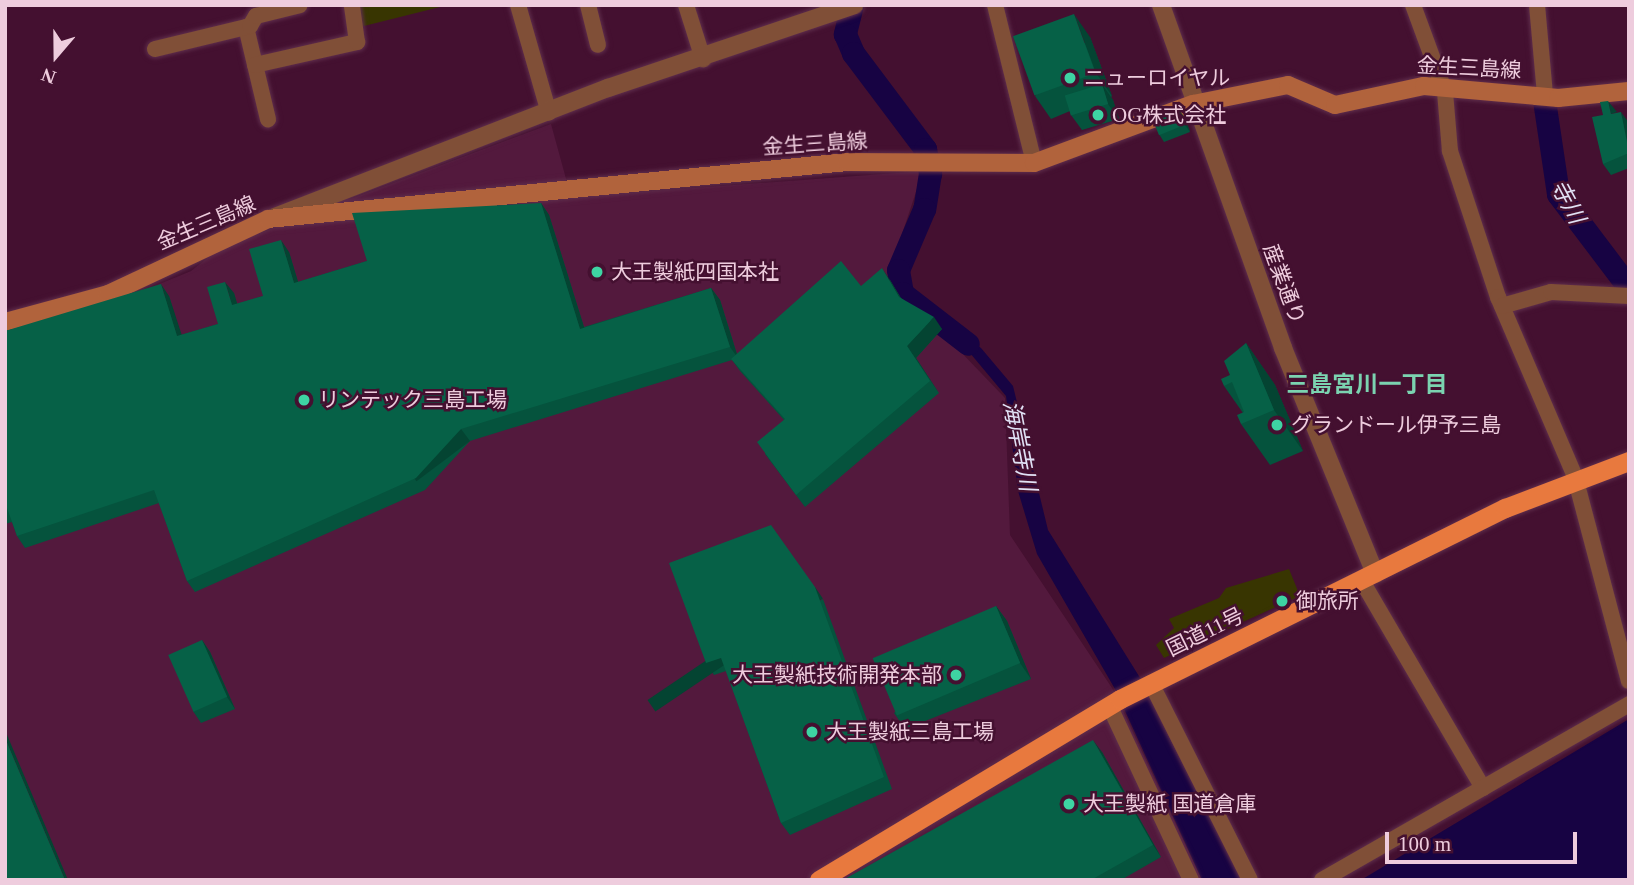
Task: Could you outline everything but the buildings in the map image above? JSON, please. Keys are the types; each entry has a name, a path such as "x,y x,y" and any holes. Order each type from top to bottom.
{"highway":[{"name":"国道11号","path":"820,880 1115,702 1575,477 1629,461"}],"main road":[{"name":"金生三島線","path":"5,322 108,294 268,219 847,162 1034,163 1193,104 1288,85 1335,105 1400,88 1545,95 1629,92"}],"street":[{"path":"155,48 252,16 300,5"},
{"path":"255,65 357,42 352,5"},
{"path":"518,5 549,113"},
{"path":"588,5 598,45"},
{"path":"686,5 703,59"},
{"path":"995,5 1034,163"},
{"name":"産業通り","path":"1161,5 1193,104 1369,577"},
{"path":"1413,5 1445,92 1450,151 1502,306 1575,477 1629,681"},
{"path":"1537,5 1545,95"},
{"path":"268,219 374,174 849,7"},
{"path":"252,16 255,65 268,120"},
{"path":"1502,306 1551,292 1629,296"},
{"path":"1369,577 1483,788"},
{"path":"1148,685 1250,880"},
{"path":"1115,702 1191,880"},
{"path":"1322,880 1629,704"}],"shaded area":[{"path":"355,5 448,5 360,27"},
{"path":"551,124 571,197 923,171 888,276 1005,398 1010,535 1112,688 1202,880 5,880 5,334 92,312 191,271 220,248"},
{"path":"1289,569 1300,596 1164,658 1156,645 1174,628 1169,619 1219,598 1226,588"}],"water":[{"path":"946,323 981,348 1013,386 1048,530 1152,697 1243,880 1202,880 1115,689 1037,554 1018,491 1006,396 970,353 940,334"},
{"path":"1629,719 1629,880 1361,880"}],"waterway":[{"name":"海岸寺川","path":"852,5 845,34 853,53 925,149 930,173 924,209 898,270 902,293 968,344"},
{"name":"寺川","path":"1544,100 1558,194 1629,288"}],"place":[{"name":"ニューロイヤル","path":"1070,78"},
{"name":"OG株式会社","path":"1098,115"},
{"name":"大王製紙四国本社","path":"597,272"},
{"name":"リンテック三島工場","path":"304,400"},
{"name":"グランドール伊予三島","path":"1277,425"},
{"name":"御旅所","path":"1282,601"},
{"name":"大王製紙技術開発本部","path":"956,675"},
{"name":"大王製紙三島工場","path":"812,732"},
{"name":"大王製紙 国道倉庫","path":"1069,804"}],"district":[{"name":"三島宮川一丁目","path":"1367,385"}]}
